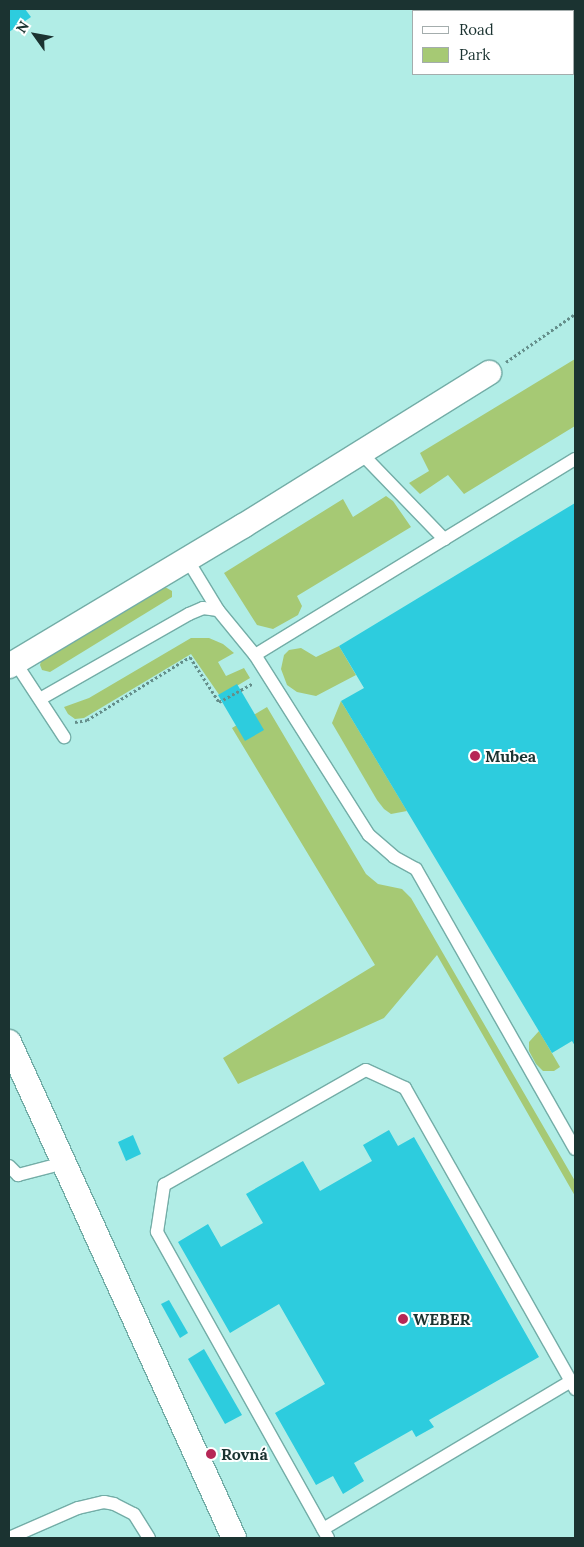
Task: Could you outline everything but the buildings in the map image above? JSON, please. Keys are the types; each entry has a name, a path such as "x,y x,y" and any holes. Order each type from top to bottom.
{"street":[{"path":"12,664 489,374"},
{"path":"9,1042 234,1538"}],"lane":[{"path":"361,453 444,538"},
{"path":"255,655 575,459"},
{"path":"187,559 218,610 255,655 369,835 394,857 416,869 575,1149"},
{"path":"40,699 189,614 203,608 218,610"},
{"path":"12,664 40,699 64,737"},
{"path":"366,1070 405,1088 573,1385 326,1533 157,1232 164,1185 366,1070"},
{"path":"9,1166 18,1174 64,1163"},
{"path":"10,1538 78,1508 104,1502 114,1504 134,1514 149,1538"}],"path":[{"path":"489,374 575,314"},
{"path":"69,720 79,723 87,720 190,657 219,702 252,684"}],"green space":[{"path":"575,359 575,426 464,494 448,475 420,494 409,483 429,471 420,453"},
{"path":"386,496 393,501 411,527 297,596 302,606 298,615 273,629 257,625 224,573 343,499 353,517"},
{"path":"141,586 165,587 172,591 172,597 50,672 42,670 40,665 46,644"},
{"path":"191,638 209,638 223,644 234,653 218,662 226,676 244,668 250,678 220,696 191,654 84,718 75,719 68,714 64,707 89,698"},
{"path":"339,646 356,675 316,696 297,692 287,685 281,669 284,655 289,650 301,648 316,657"},
{"path":"341,701 407,811 391,814 377,800 332,723"},
{"path":"267,707 366,874 378,884 402,889 411,898 575,1181 575,1196 437,955 384,1018 238,1084 223,1058 375,965 232,728"},
{"path":"539,1031 560,1067 554,1071 543,1071 536,1064 529,1051 529,1042"}],"place":[{"name":"Mubea","path":"475,756"},
{"name":"WEBER","path":"403,1319"},
{"name":"Rovná","path":"211,1454"}]}
